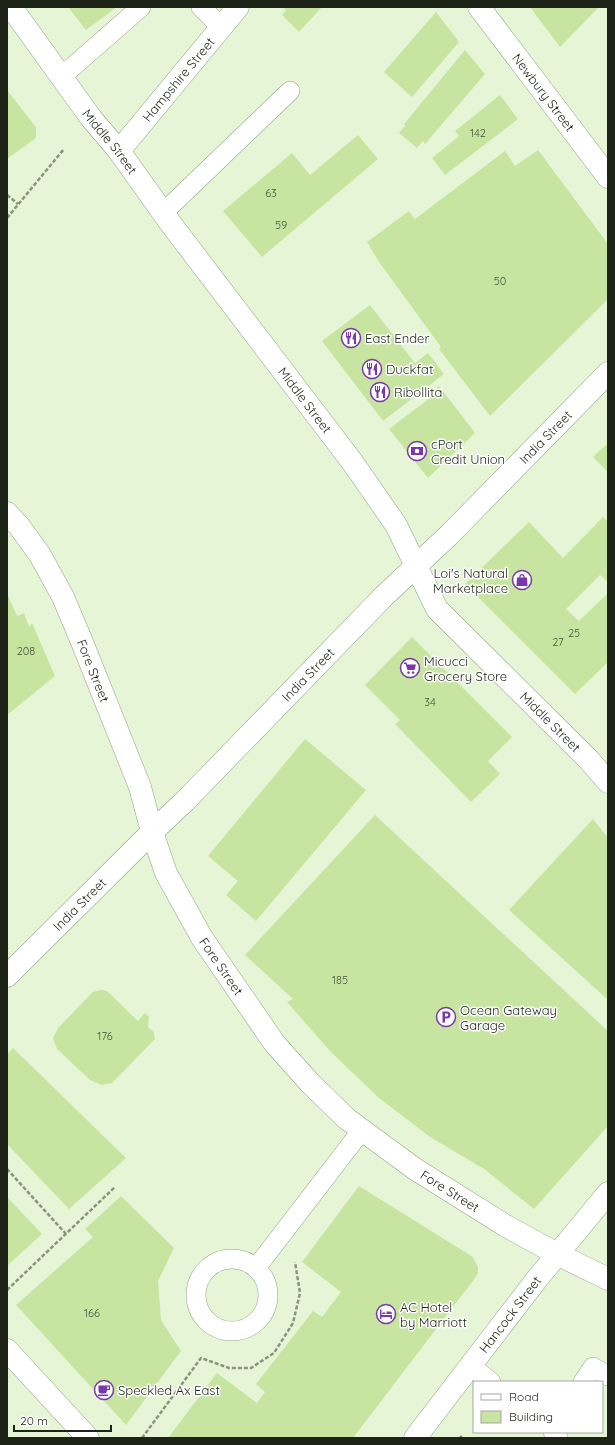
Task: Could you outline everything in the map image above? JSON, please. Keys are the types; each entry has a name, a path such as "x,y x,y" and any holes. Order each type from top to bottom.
{"street":[{"name":"Hampshire Street","path":"119,151 238,7"},
{"name":"Newbury Street","path":"479,7 608,176"},
{"name":"Middle Street","path":"15,8 91,118 119,151 163,213 353,463 396,526 437,609 588,759 608,782"},
{"name":"India Street","path":"7,976 190,796 384,596 449,535 608,373"},
{"name":"Fore Street","path":"7,512 40,555 63,596 140,787 152,832 166,873 202,938 275,1044 347,1119 415,1169 506,1226 556,1254 608,1279"},
{"name":"Hancock Street","path":"415,1438 556,1254 608,1193"},
{"path":"7,1350 88,1438"}],"lane":[{"path":"62,77 141,7"},
{"path":"200,7 222,27"},
{"path":"163,213 290,91"},
{"path":"256,1268 362,1130"},
{"path":"471,1366 490,1381"},
{"path":"584,1381 593,1367 608,1376"}],"path":[{"path":"7,218 64,149"},
{"path":"7,195 18,204"},
{"path":"7,1168 66,1234"},
{"path":"7,1290 115,1187"},
{"path":"142,1438 201,1358 229,1368 251,1368 274,1353 293,1323 300,1293 294,1263 299,1256"}],"building":[{"path":"68,7 117,7 86,30"},
{"path":"282,7 322,7 299,32 282,15 286,10"},
{"path":"530,7 599,7 560,47"},
{"path":"436,12 459,42 412,97 384,72"},
{"path":"465,50 485,74 425,144 423,141 417,148 399,133 405,126 404,124"},
{"path":"7,90 36,127 36,138 7,159"},
{"path":"500,95 518,119 445,175 432,158 459,136 455,131"},
{"path":"358,135 378,159 262,257 223,211 292,153 310,175"},
{"path":"538,150 608,244 608,299 490,416 439,349 441,347 379,262 367,242 409,211 415,219 505,151 515,166"},
{"path":"370,305 415,363 428,353 444,374 383,421 322,341"},
{"path":"439,386 475,433 428,478 389,429 430,398 427,396"},
{"path":"608,443 608,472 593,457"},
{"path":"603,517 608,521 608,582 600,575 566,609 579,621 608,593 608,662 575,694 465,584 529,522 563,558"},
{"path":"7,593 17,616 24,613 29,627 32,623 55,676 7,715"},
{"path":"412,637 512,737 488,761 500,774 471,802 395,724 400,720 365,685"},
{"path":"305,739 366,790 256,921 226,895 238,881 208,856"},
{"name":"Ocean Gateway Garage","path":"375,815 608,1031 608,1126 534,1209 484,1169 430,1137 379,1098 329,1050 287,1002 293,999 245,955"},
{"path":"593,819 608,838 608,1000 509,910"},
{"path":"102,990 107,991 138,1021 145,1013 149,1017 148,1027 154,1032 155,1039 112,1083 102,1085 90,1080 57,1049 53,1038 58,1028 93,992"},
{"path":"13,1048 126,1158 69,1209 7,1144 7,1054"},
{"name":"AC Hotel by Marriott","path":"359,1186 473,1257 478,1267 478,1273 475,1278 353,1438 168,1438 217,1373 257,1403 265,1392 256,1384 313,1311 322,1317 341,1292 302,1262"},
{"path":"121,1196 174,1248 158,1281 161,1320 181,1351 126,1425 16,1305 93,1237 85,1229"},
{"path":"7,1197 42,1234 7,1266"}],"place":[{"name":"East Ender","path":"351,338"},
{"name":"Duckfat","path":"372,369"},
{"name":"Ribollita","path":"380,392"},
{"name":"cPort Credit Union","path":"417,451"},
{"name":"Loi's Natural Marketplace","path":"522,580"},
{"name":"Micucci Grocery Store","path":"410,668"},
{"name":"Ocean Gateway Garage","path":"446,1017"},
{"name":"AC Hotel by Marriott","path":"386,1314"},
{"name":"Speckled Ax East","path":"104,1390"}]}
